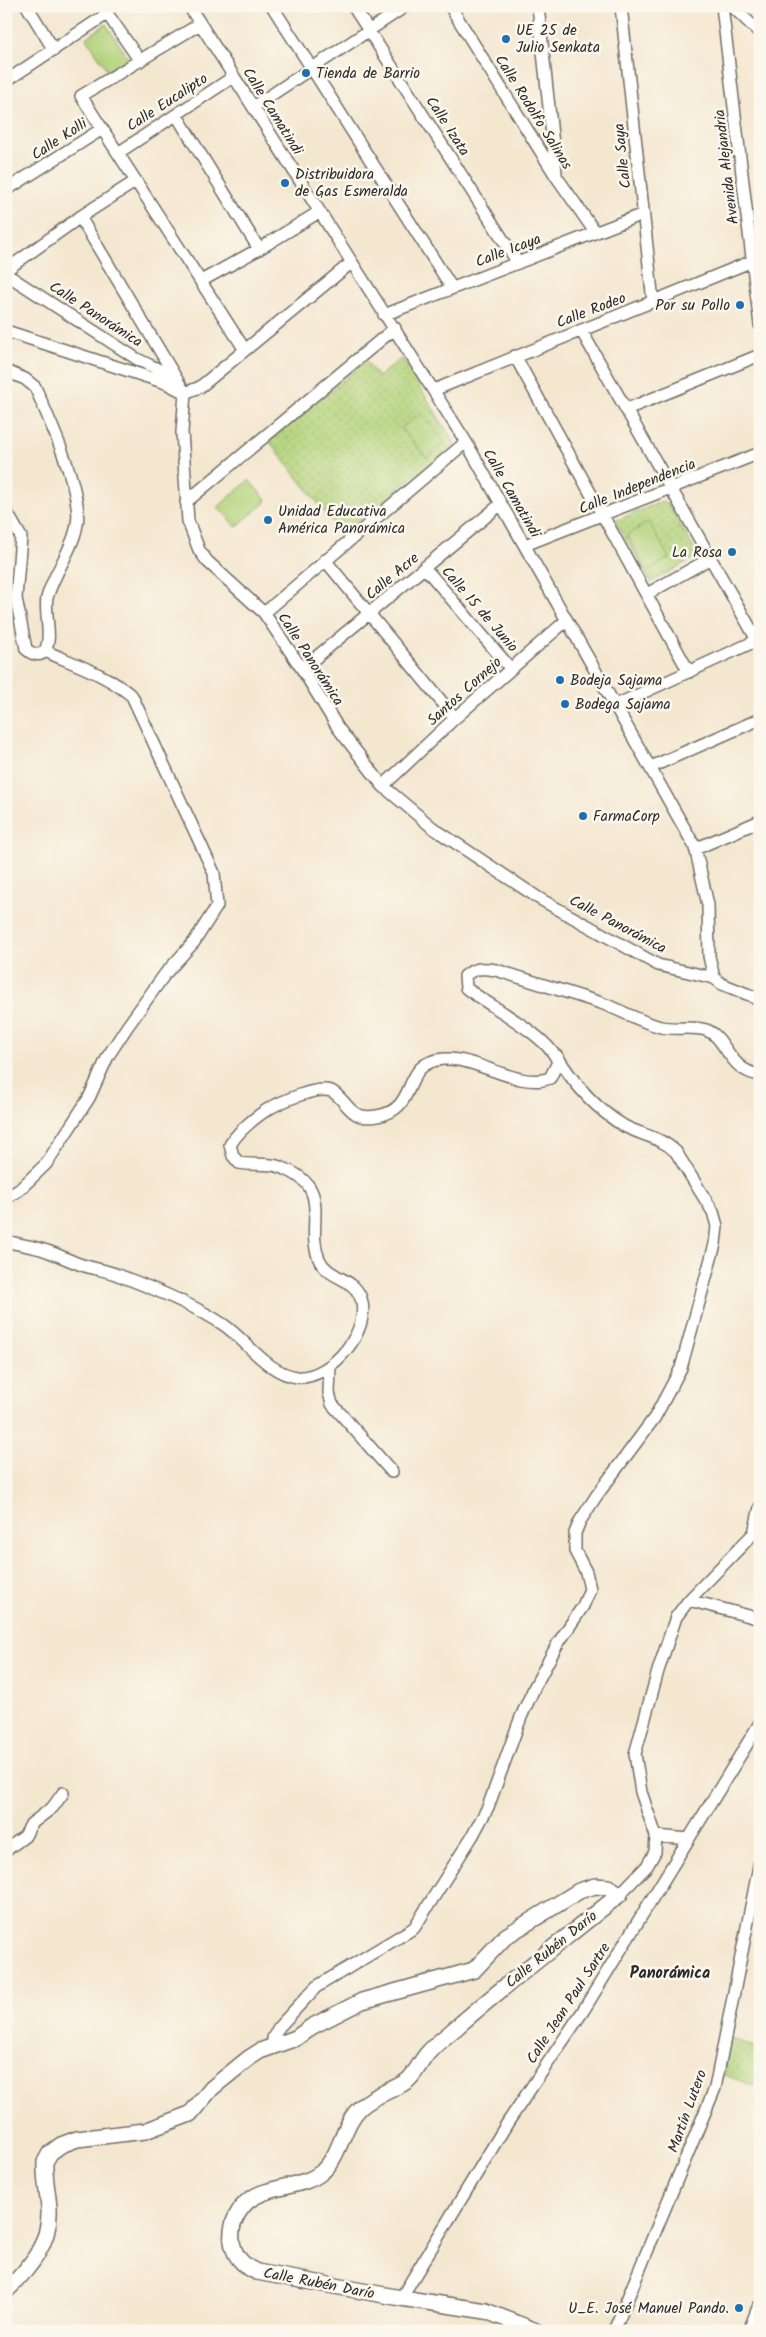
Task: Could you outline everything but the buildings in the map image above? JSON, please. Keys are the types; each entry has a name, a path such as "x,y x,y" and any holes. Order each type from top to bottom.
{"main road":[{"path":"6,2291 21,2277 40,2251 49,2231 45,2162 50,2153 61,2145 77,2139 120,2136 145,2131 175,2122 190,2114 212,2088 260,2051 296,2038 311,2027 362,2001 474,1970 506,1936 579,1891 595,1886 608,1887 620,1894"},
{"name":"Calle Rubén Darío","path":"536,2331 486,2311 257,2272 246,2268 235,2254 232,2234 243,2206 253,2198 320,2174 331,2160 355,2113 362,2106 408,2080 428,2053 472,2014 620,1894"},
{"path":"751,2331 760,2308"}],"street":[{"path":"27,6 54,50"},
{"name":"Calle Camatindi","path":"189,6 466,442 651,767 695,849 708,905 709,956 714,978"},
{"path":"272,6 452,288"},
{"name":"Calle Izata","path":"353,6 518,263"},
{"path":"253,107 406,6"},
{"name":"Calle Rodolfo Salinas","path":"450,6 556,176 596,232"},
{"path":"538,6 556,176"},
{"name":"Calle Saya","path":"621,6 653,302"},
{"name":"Avenida Alejandria","path":"722,6 756,260 760,325"},
{"path":"732,6 760,33"},
{"path":"6,81 54,50 105,10 140,61"},
{"path":"200,24 81,96 245,350"},
{"name":"Calle Eucalipto","path":"118,153 177,116 233,77"},
{"path":"177,116 259,249"},
{"name":"Calle Kolli","path":"6,190 102,129"},
{"path":"6,270 80,216 136,180"},
{"path":"201,281 259,249 319,212"},
{"name":"Calle Icaya","path":"384,315 643,214"},
{"path":"80,216 185,393"},
{"name":"Calle Rodeo","path":"434,390 756,260"},
{"path":"6,331 166,384 185,393 200,387 351,263"},
{"name":"Calle Panorámica","path":"6,274 137,359 176,378"},
{"path":"186,502 394,328"},
{"path":"581,330 627,409 669,488 759,639 616,705"},
{"path":"627,409 760,355"},
{"path":"515,356 689,672"},
{"path":"6,371 25,379 35,387 66,468 77,505 78,521 74,535 51,586 47,600 48,643 45,651 38,655 26,650 16,598 21,537 6,511"},
{"name":"Calle Panorámica","path":"185,393 182,432 186,502 188,521 199,550 208,561 264,612 338,728 383,786 433,828 540,899 658,965 714,978"},
{"path":"264,612 466,442"},
{"name":"Calle Independencia","path":"525,545 760,453"},
{"name":"Calle Acre","path":"302,670 501,504"},
{"path":"647,594 711,558"},
{"path":"325,560 455,718"},
{"name":"Calle 15 de Junio","path":"425,568 511,669"},
{"name":"Santos Cornejo","path":"383,786 455,718 567,620"},
{"path":"6,1198 19,1190 46,1164 89,1098 108,1056 127,1027 165,974 194,942 217,906 214,873 132,696 115,682 92,670 45,651"},
{"path":"651,767 760,719"},
{"path":"695,849 760,821"},
{"path":"274,2046 273,2038 279,2027 316,1987 414,1928 473,1835 488,1806 521,1716 557,1645 583,1606 590,1589 586,1572 575,1551 574,1533 580,1521 661,1408 681,1368 695,1323 717,1234 713,1212 676,1152 669,1144 625,1126 606,1113 573,1082 555,1054 528,1030 466,988 465,976 477,969 496,970 602,1004 659,1027 674,1030 707,1030 717,1038 738,1066 750,1073 760,1075"},
{"path":"714,978 722,984 752,996 760,1002"},
{"path":"6,1241 46,1250 82,1265 118,1274 196,1309 225,1326 269,1364 296,1377 312,1376 330,1366 360,1328 364,1312 360,1296 353,1286 325,1269 319,1259 315,1240 316,1200 310,1187 297,1176 280,1167 240,1163 233,1156 230,1145 237,1134 266,1110 302,1094 321,1089 332,1092 348,1109 361,1116 376,1116 394,1112 403,1103 413,1078 421,1068 432,1061 445,1059 475,1064 532,1081 550,1078 558,1062 555,1054"},
{"path":"330,1366 329,1393 332,1404 392,1472"},
{"path":"620,1894 647,1866 655,1852 656,1836 641,1792 635,1754 658,1671 676,1617 689,1600 754,1533 760,1507"},
{"path":"689,1600 760,1619"},
{"name":"Calle Jean Paul Sartre","path":"401,2298 508,2122 583,2012 760,1723"},
{"path":"6,1850 25,1836 31,1824 53,1807 63,1794"},
{"path":"656,1836 670,1835 688,1839"},
{"name":"Martín Lutero","path":"614,2331 715,2088 760,1861"}],"green space":[{"path":"106,24 128,58 108,71 86,38"},
{"path":"402,358 455,444 342,534 269,441 366,361 378,377"},
{"path":"420,413 445,442 427,458 401,428"},
{"path":"249,480 267,501 236,527 218,507"},
{"path":"663,501 669,505 697,554 696,557 651,582 615,521"},
{"path":"649,522 669,558 647,571 627,535"},
{"path":"729,2038 760,2049 760,2088 724,2075"}],"place":[{"name":"UE 25 de Julio Senkata","path":"506,39"},
{"name":"Tienda de Barrio","path":"306,73"},
{"name":"Distribuidora de Gas Esmeralda","path":"285,183"},
{"name":"Por su Pollo","path":"740,305"},
{"name":"Unidad Educativa América Panorámica","path":"268,520"},
{"name":"La Rosa","path":"732,552"},
{"name":"Bodeja Sajama","path":"560,680"},
{"name":"Bodega Sajama","path":"565,704"},
{"name":"FarmaCorp","path":"583,816"},
{"name":"U_E. José Manuel Pando.","path":"739,2308"}],"district":[{"name":"Panorámica","path":"670,1972"}]}
